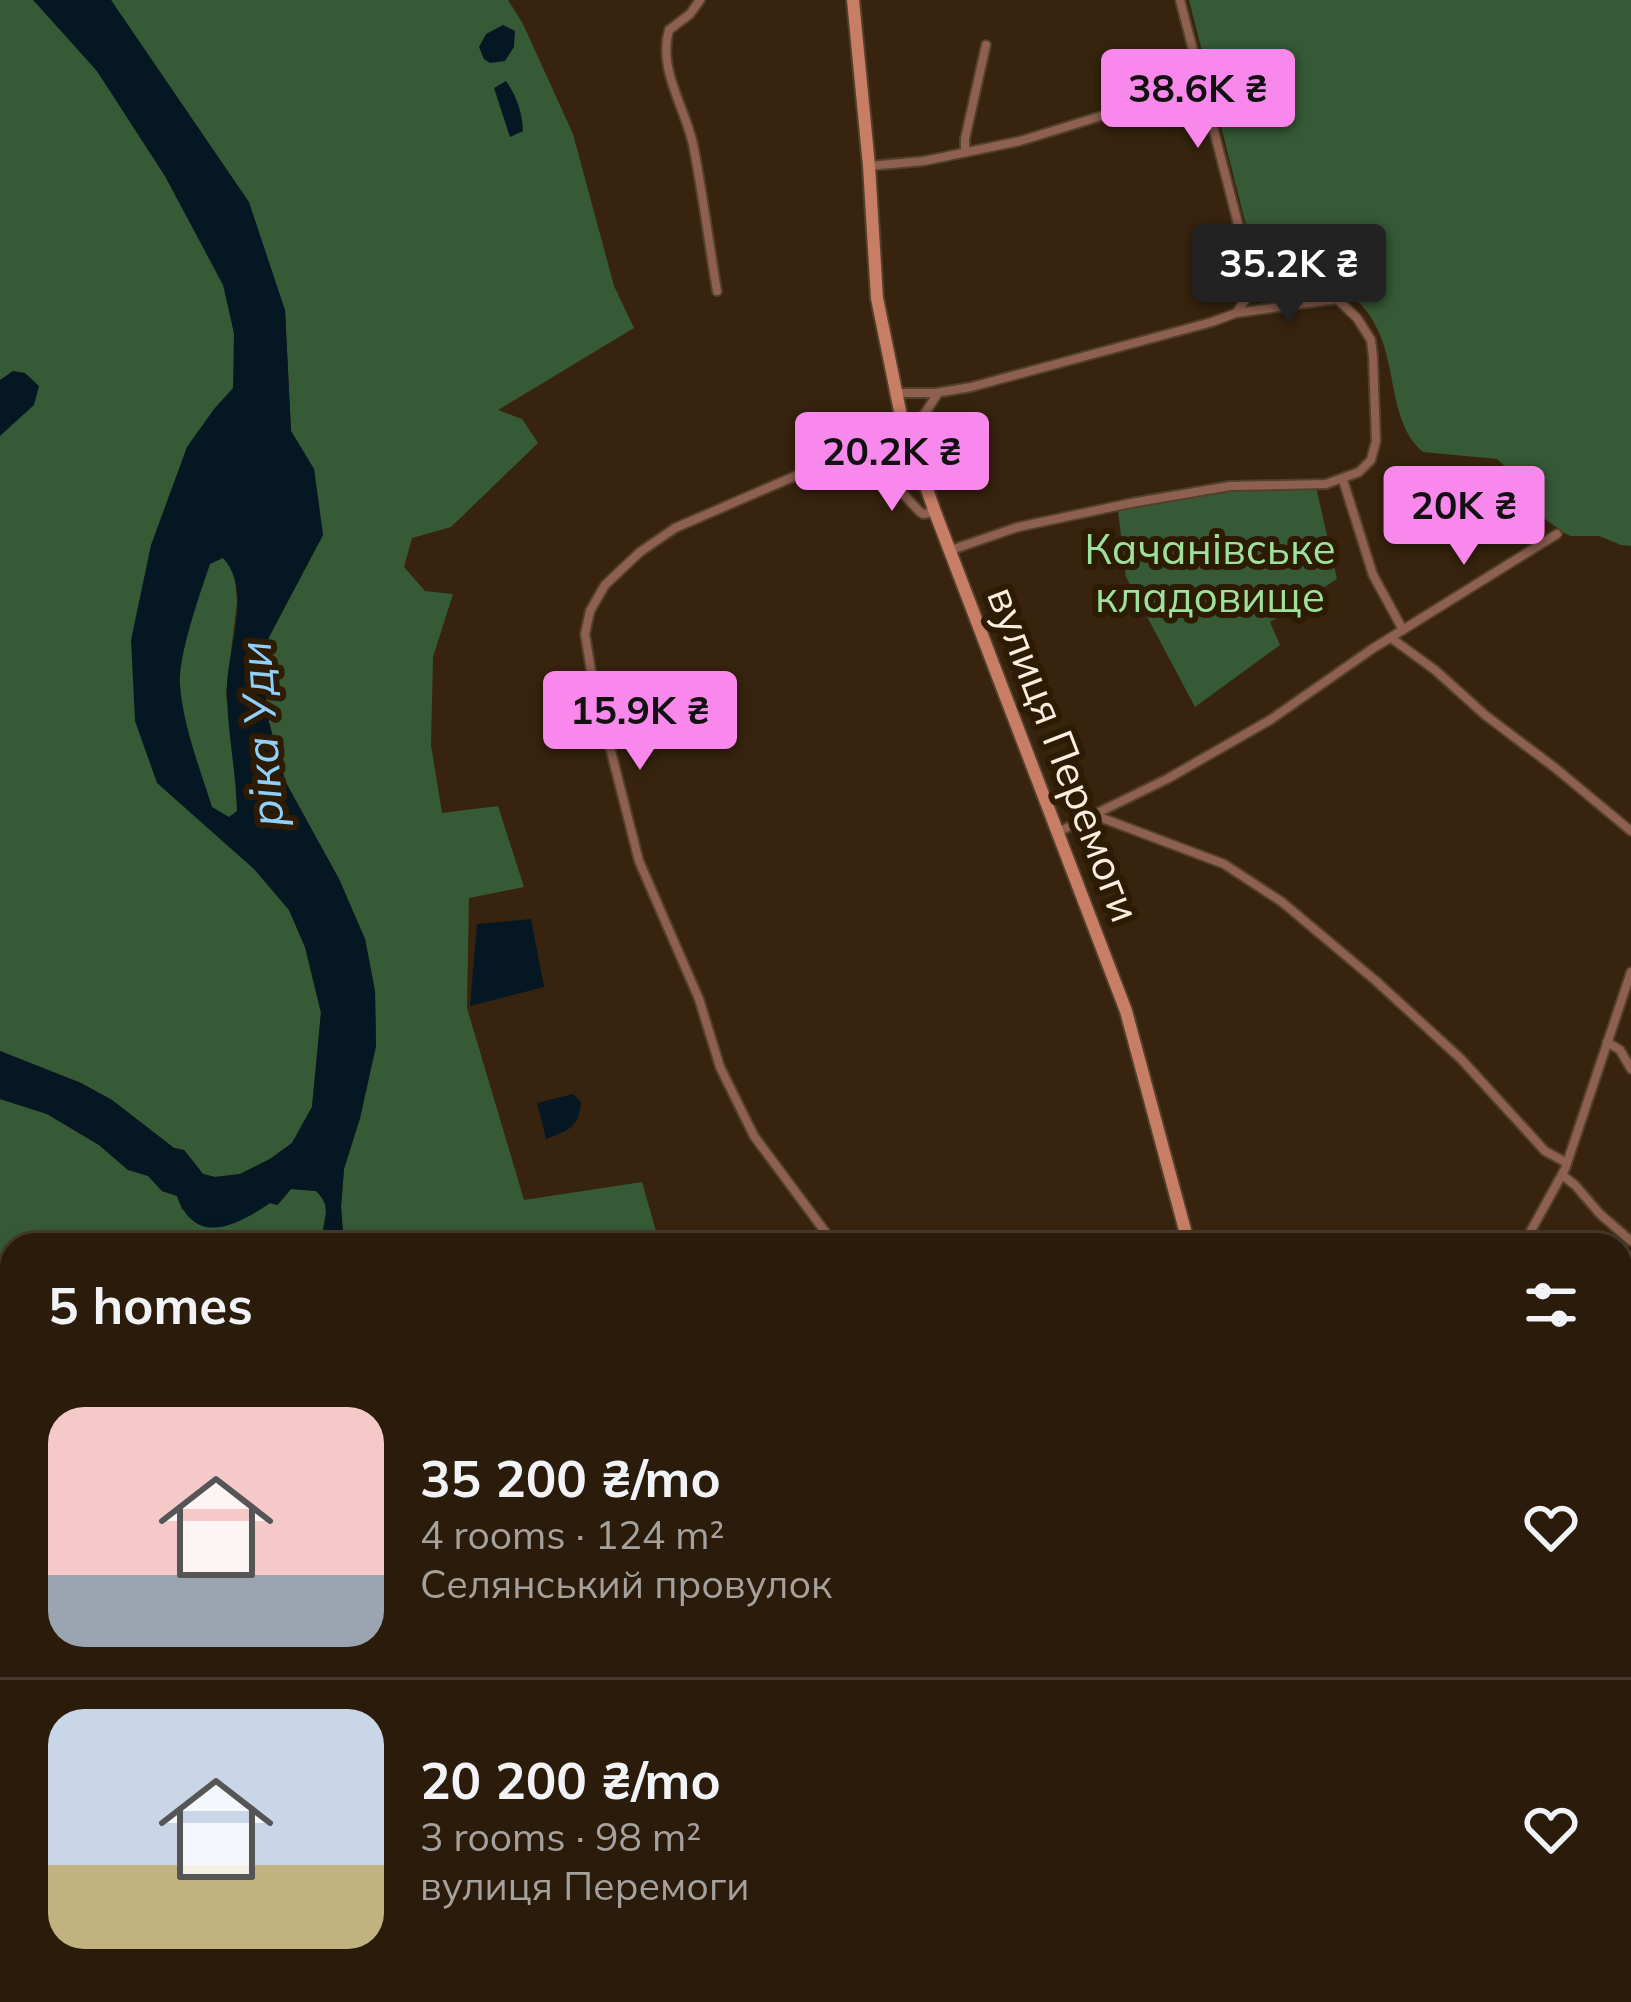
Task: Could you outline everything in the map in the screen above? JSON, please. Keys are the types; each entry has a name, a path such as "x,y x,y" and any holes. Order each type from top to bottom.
{"street":[{"path":"700,0 669,30 666,44 673,87 694,147 717,291"},
{"name":"вулиця Перемоги","path":"853,0 877,298 910,445 1132,1027 1187,1233"},
{"path":"1180,0 1249,266 1249,294 1236,313"},
{"path":"965,152 986,45"},
{"path":"869,166 924,161 1026,140 1202,85"},
{"path":"896,393 938,393 1236,313 1337,298 1358,318 1371,340 1377,423 1371,460 1359,472 1326,484 1213,488 1025,525 951,550"},
{"path":"826,1233 754,1136 720,1066 699,999 638,857 585,634 590,611 605,585 675,528 809,470 880,459 910,445 938,393"},
{"path":"880,459 889,479 920,512 935,512"},
{"path":"1343,480 1373,575 1403,630"},
{"path":"1058,832 1185,770 1254,730 1557,534"},
{"path":"1391,638 1631,831"},
{"path":"1094,815 1223,864 1282,902 1461,1059 1545,1151 1567,1163"},
{"path":"1530,1233 1567,1163 1631,972"},
{"path":"1607,1042 1620,1050 1631,1069"},
{"path":"1562,1174 1623,1233"}],"green space":[{"path":"0,0 33,0 97,71 165,176 224,285 234,333 237,602 226,693 237,811 255,870 289,910 305,947 321,1012 312,1107 292,1143 240,1174 203,1174 184,1150 174,1148 112,1100 0,1051"},
{"path":"111,0 508,0 573,134 614,286 634,328 498,410 522,419 538,443 451,527 412,538 404,567 425,591 453,594 433,657 431,745 442,813 498,806 524,887 469,898 467,1008 524,1200 642,1182 657,1233 343,1233 344,1169 376,1046 375,991 365,939 339,879 285,781 269,722 262,662 269,637 323,535 314,469 291,431 285,310"},
{"path":"1189,0 1631,0 1631,546 1599,536 1564,533 1541,516 1514,475 1497,459 1423,452 1402,419 1381,337 1356,300 1335,294 1284,294 1273,287 1252,249"},
{"name":"Качанівське кладовище","path":"1316,487 1337,579 1270,622 1280,645 1195,707 1126,577 1118,511 1221,490"},
{"path":"0,1099 47,1114 99,1145 128,1170 148,1175 162,1191 177,1196 182,1210 253,1214 270,1203 278,1205 291,1189 316,1191 326,1211 323,1233 0,1233"}],"water":[{"name":"ріка Уди","path":"33,0 111,0 249,202 285,310 291,431 314,469 323,535 269,637 262,662 269,722 285,781 339,879 365,939 375,991 376,1046 344,1169 343,1233 323,1233 325,1205 316,1191 291,1189 277,1205 270,1203 231,1224 206,1227 185,1212 177,1196 162,1191 148,1176 128,1170 99,1145 47,1114 0,1099 0,1051 112,1100 174,1148 184,1150 203,1174 215,1177 240,1174 270,1159 292,1143 312,1107 321,1013 305,947 289,910 255,870 157,783 135,721 131,640 151,545 187,447 233,388 234,333 223,285 165,176 97,71","holes":["223,558 237,588 227,680 237,811 229,817 212,807 188,731 180,672 210,564"]},
{"path":"503,25 515,31 514,47 505,61 490,63 479,47 486,34"},
{"path":"506,81 518,105 523,131 510,137 494,88"},
{"path":"13,371 25,373 39,386 34,405 0,436 0,380"},
{"path":"531,919 544,987 470,1006 477,924"},
{"path":"573,1094 581,1102 575,1123 546,1139 537,1103"}]}
